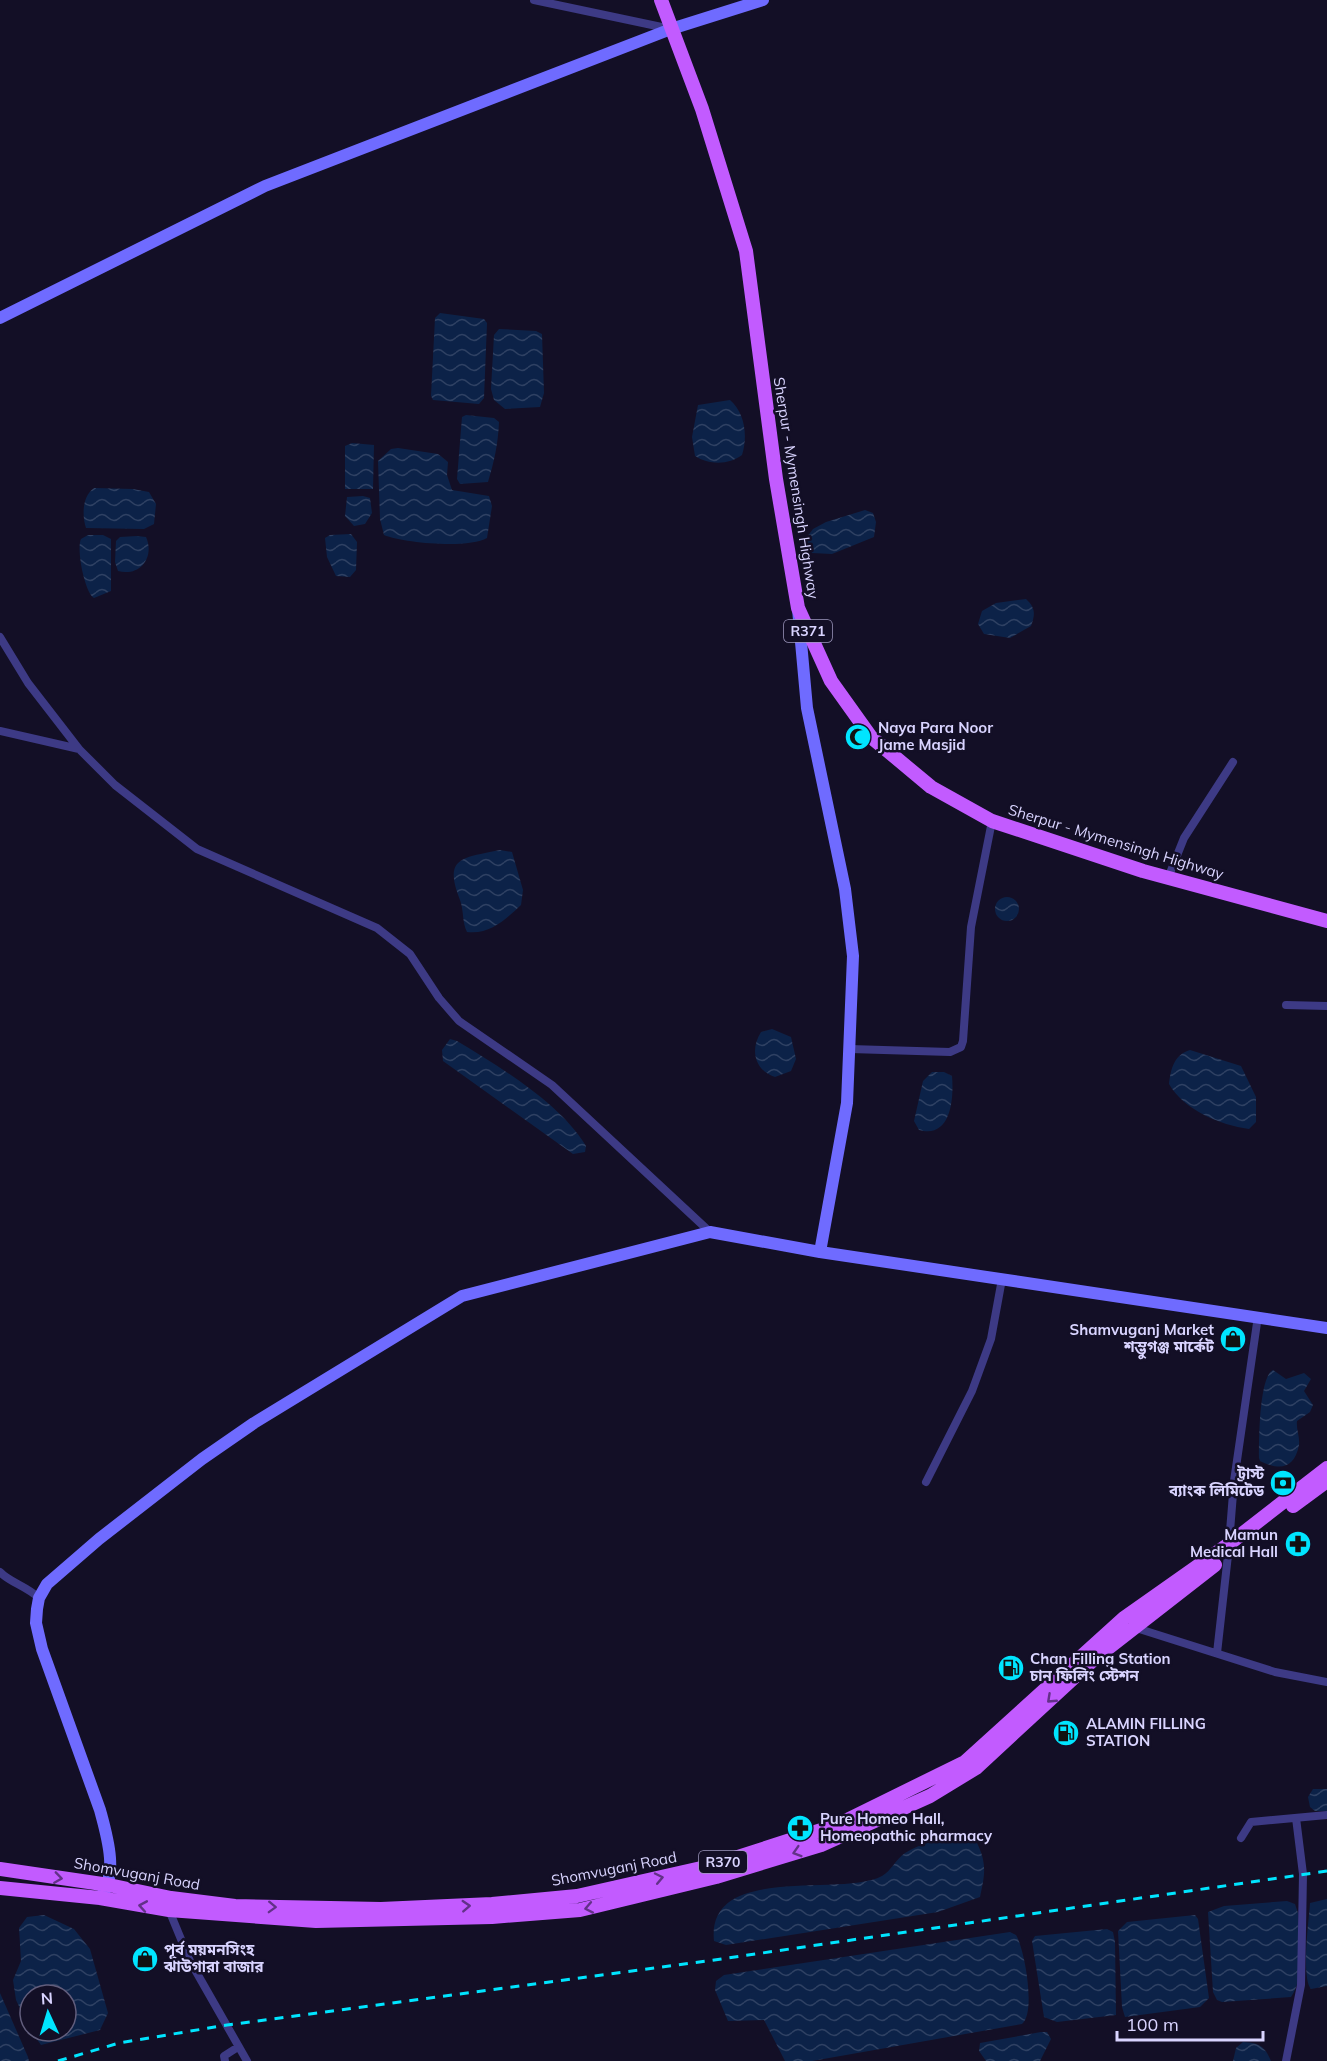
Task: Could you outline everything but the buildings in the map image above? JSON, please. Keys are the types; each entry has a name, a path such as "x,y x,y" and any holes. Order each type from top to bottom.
{"main road":[{"name":"R371","path":"661,0 671,28"},
{"name":"Sherpur - Mymensingh Highway","path":"671,28 702,109 746,251 776,479 798,608 831,681 871,737 931,787 992,821 1168,878 1327,921"},
{"name":"Shomvuganj Road","path":"0,1888 100,1898 169,1910 316,1921 537,1914 605,1905 716,1878 821,1845 888,1816 954,1783 976,1768 1093,1660 1327,1468"},
{"name":"Shomvuganj Road","path":"0,1869 109,1885 171,1898 235,1906 381,1909 448,1907 577,1896 731,1860 837,1825 965,1762 1124,1618 1229,1550 1327,1480"}],"street":[{"path":"534,0 671,28"},
{"path":"0,318 264,186 671,28 764,0"},
{"path":"798,608 807,708 847,900 853,956 850,1049 842,1132 820,1252"},
{"path":"0,637 28,683 79,749 114,785 197,849 377,928 399,944 421,967 439,998 459,1021 552,1085 710,1232"},
{"path":"0,731 79,749"},
{"path":"1168,878 1184,838 1233,762"},
{"path":"850,1049 950,1052 960,1047 966,1017 971,927 992,821"},
{"path":"1286,1005 1327,1006"},
{"path":"100,1898 109,1885 106,1833 100,1810 42,1649 36,1623 39,1598 59,1572 202,1459 254,1424 462,1296 710,1232 820,1252 1327,1328"},
{"path":"926,1482 972,1391 991,1339 1002,1279"},
{"path":"1217,1653 1229,1550 1234,1481 1258,1316"},
{"path":"0,1572 4,1577 26,1586 39,1598"},
{"path":"1133,1627 1275,1672 1327,1682"},
{"path":"1241,1838 1251,1822 1327,1815"},
{"path":"1286,2061 1301,1985 1303,1874 1296,1818"},
{"path":"169,1910 190,1961 247,2061"},
{"path":"225,2061 224,2056 238,2047"}],"water":[{"path":"440,313 484,319 487,323 484,398 479,404 433,400 431,396 435,318"},
{"path":"499,329 536,331 542,334 544,393 540,407 505,409 494,400 491,389 494,335"},
{"path":"730,400 739,411 744,425 745,440 742,455 731,461 719,463 695,456 692,437 698,405"},
{"path":"466,415 494,418 499,422 498,438 488,482 460,484 457,479 462,417"},
{"path":"352,443 374,445 373,489 345,489 345,446"},
{"path":"391,449 438,454 448,462 447,475 452,490 489,496 492,506 487,538 466,543 436,544 384,535 380,519 378,461"},
{"path":"94,488 133,489 149,492 156,504 154,524 144,529 86,528 85,501"},
{"path":"347,497 370,498 372,513 365,524 354,526 345,516"},
{"path":"865,510 873,513 876,522 874,537 832,554 812,553 807,546 807,537 813,529 826,522"},
{"path":"351,534 357,542 356,570 350,577 336,576 327,557 325,538 330,535"},
{"path":"88,535 103,535 111,539 111,591 94,598 87,588 80,552 81,539"},
{"path":"120,537 146,537 148,544 149,552 144,564 133,571 118,571 115,562 116,541"},
{"path":"1026,599 1032,605 1034,612 1031,626 1010,638 984,634 978,624 982,611 996,603"},
{"path":"500,850 512,852 523,890 521,905 490,928 467,932 455,886 455,867 466,858"},
{"path":"1007,897 1016,900 1019,909 1016,918 1007,921 998,918 995,909 998,900"},
{"path":"772,1029 791,1037 796,1059 791,1071 775,1077 768,1074 758,1064 755,1052 761,1032"},
{"path":"450,1039 492,1062 545,1101 575,1130 586,1146 585,1152 573,1154 443,1061 442,1050"},
{"path":"1190,1050 1241,1066 1256,1097 1256,1122 1249,1129 1226,1124 1193,1109 1169,1084 1172,1068 1177,1059"},
{"path":"932,1072 944,1072 952,1076 951,1106 944,1123 938,1129 919,1130 914,1121 923,1081"},
{"path":"1273,1370 1286,1379 1304,1373 1311,1379 1304,1391 1313,1405 1310,1412 1297,1421 1299,1445 1297,1453 1285,1466 1273,1466 1260,1461 1259,1458 1262,1396 1268,1375"},
{"path":"1313,1789 1327,1789 1327,1811 1315,1811 1310,1807 1308,1797"},
{"path":"961,1837 977,1843 984,1863 980,1897 938,1912 726,1945 714,1941 717,1916 731,1901 753,1892 780,1887 863,1882 882,1876 905,1853 918,1846"},
{"path":"1327,1899 1327,1986 1311,1989 1306,1973 1310,1903"},
{"path":"1287,1901 1295,1904 1298,1913 1300,1945 1300,1968 1296,1988 1291,1997 1222,2002 1217,2000 1213,1992 1208,1912 1224,1906"},
{"path":"44,1915 74,1929 90,1949 108,2013 100,2030 78,2036 78,1983 18,1983 18,2004 13,1980 21,1961 19,1928 27,1917"},
{"path":"1195,1915 1198,1919 1209,1998 1200,2007 1125,2017 1122,2007 1118,1931 1127,1922"},
{"path":"1107,1929 1113,1932 1115,1942 1116,2015 1057,2022 1044,2017 1032,1941 1035,1936"},
{"path":"1010,1932 1016,1935 1019,1943 1028,1981 1028,2008 1022,2024 812,2061 785,2061 764,2020 728,2021 715,1990 716,1981 724,1975"},
{"path":"0,1993 18,2034 18,2043 22,2043 29,2061 0,2061"},
{"path":"1047,2032 1051,2039 1040,2061 986,2061 979,2051 980,2043"},
{"path":"1243,2042 1261,2046 1271,2061 1233,2061 1236,2048"}],"railway":[{"path":"58,2061 119,2043 227,2025 707,1961 1327,1871"}],"place":[{"name":"Naya Para Noor Jame Masjid","path":"858,737"},
{"name":"Shamvuganj Market শম্ভুগঞ্জ মার্কেট","path":"1233,1339"},
{"name":"ট্রাস্ট ব্যাংক লিমিটেড","path":"1283,1483"},
{"name":"Mamun Medical Hall","path":"1298,1544"},
{"name":"Chan Filling Station চান ফিলিং স্টেশন","path":"1011,1668"},
{"name":"ALAMIN FILLING STATION","path":"1066,1733"},
{"name":"Pure Homeo Hall, Homeopathic pharmacy","path":"800,1828"},
{"name":"পূর্ব ময়মনসিংহ ঝাউগারা বাজার","path":"145,1959"}]}
